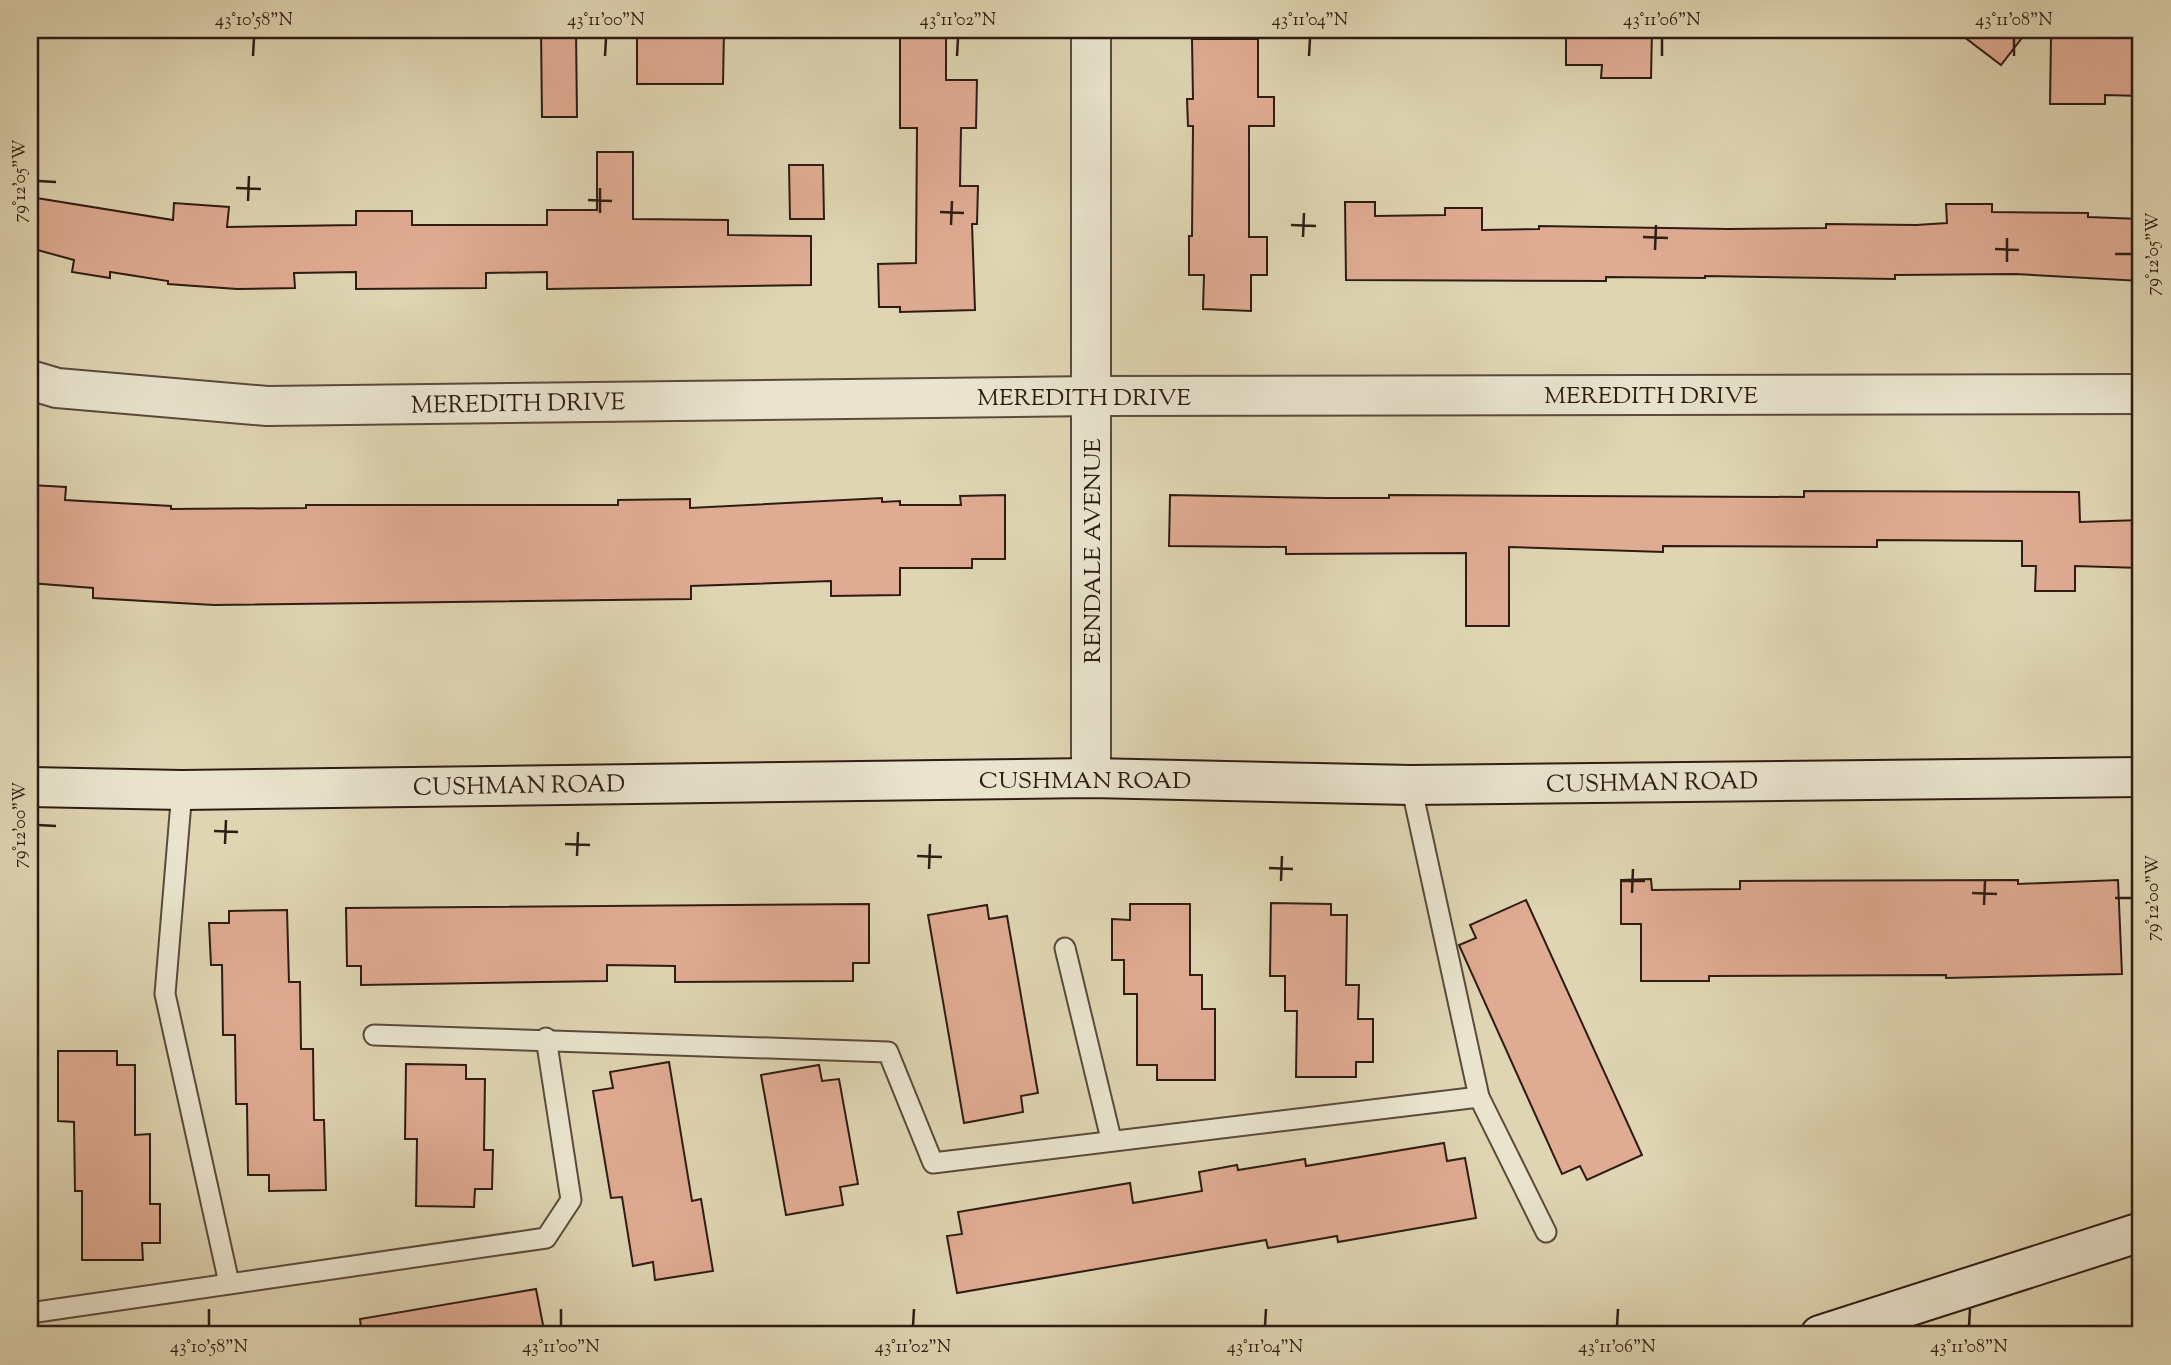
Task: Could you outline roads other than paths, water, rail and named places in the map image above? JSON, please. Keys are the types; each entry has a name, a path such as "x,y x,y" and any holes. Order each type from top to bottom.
{"street":[{"name":"RENDALE AVENUE","path":"1091,30 1091,778"},
{"name":"MEREDITH DRIVE","path":"30,380 57,388 267,406 1092,396 2141,394"},
{"name":"CUSHMAN ROAD","path":"30,787 182,790 1091,778 1411,785 2141,777"},
{"path":"1820,1335 2141,1232"}],"lane":[{"path":"1411,785 1479,1097 1546,1232"},
{"path":"182,790 165,994 229,1283"},
{"path":"1065,948 1111,1139"},
{"path":"374,1035 546,1038 888,1052 933,1163 1111,1139 1479,1097"},
{"path":"30,1313 546,1238 571,1200 546,1038"}]}
